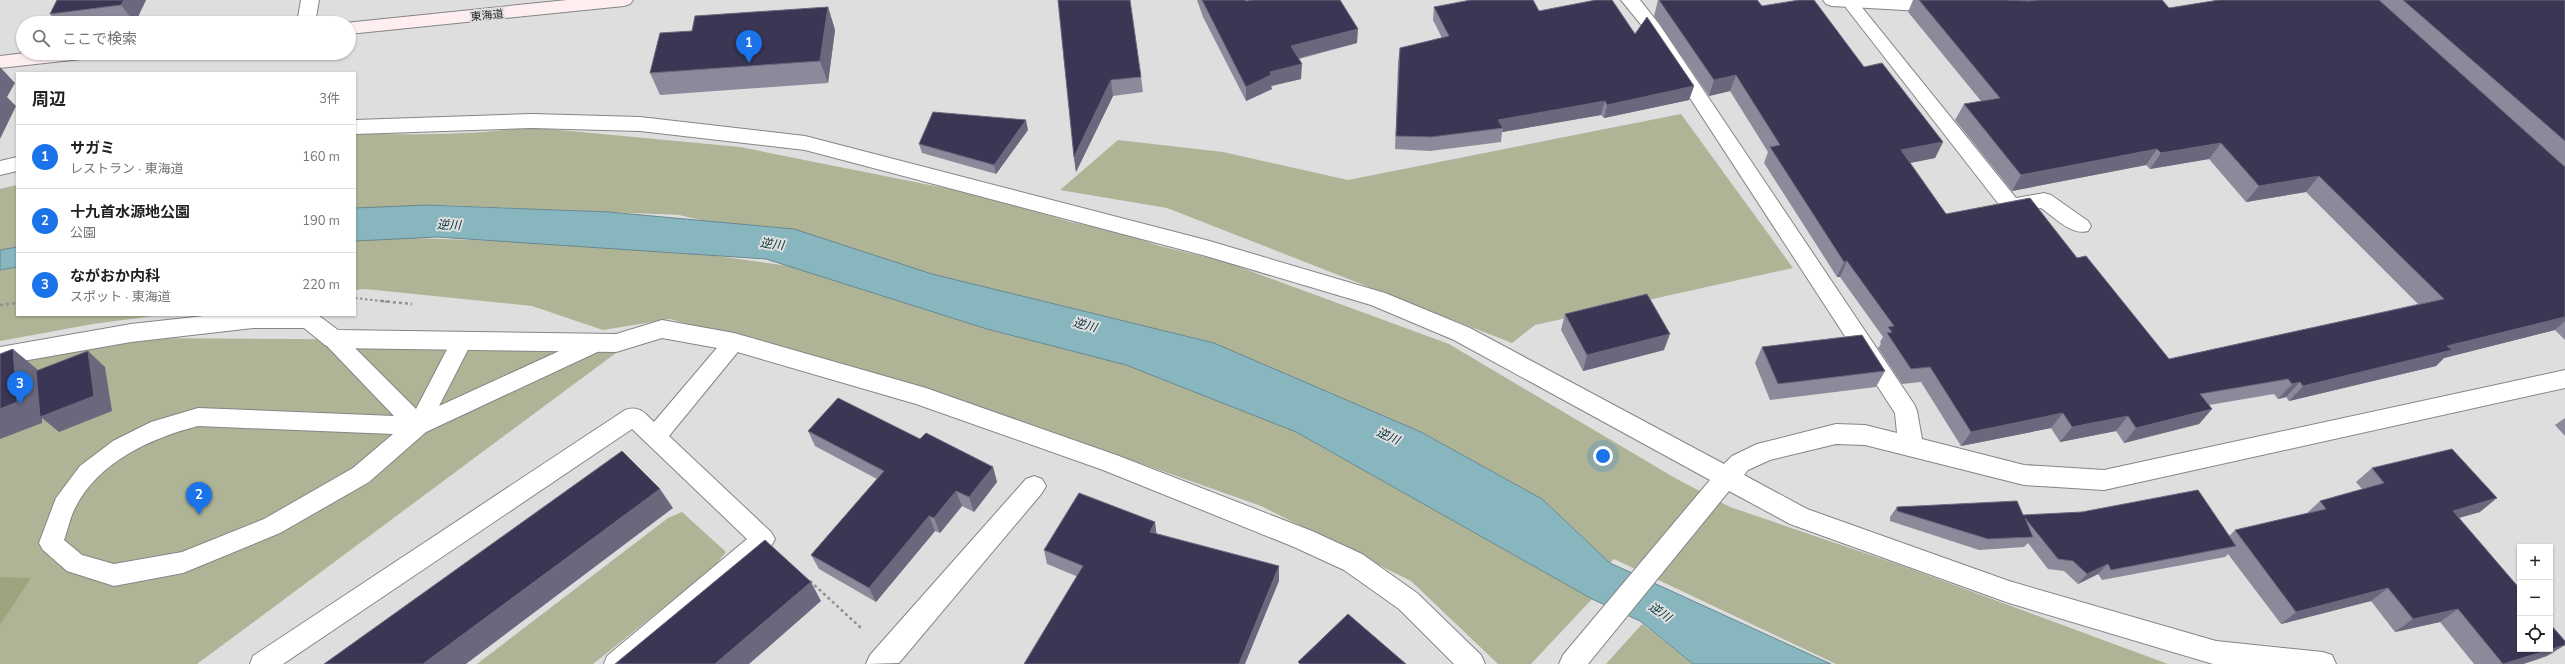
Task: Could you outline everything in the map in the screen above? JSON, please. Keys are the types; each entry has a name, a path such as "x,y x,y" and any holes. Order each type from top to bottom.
{"main road":[{"name":"東海道","path":"356,27 624,0"},
{"path":"0,62 18,60"}],"street":[{"path":"307,16 310,0"},
{"path":"1630,0 1653,28 1906,411 1911,447"},
{"path":"1840,0 1958,7"},
{"path":"356,127 532,121 640,124 714,131 812,145 1206,248 1377,299 1462,334 1721,485 1799,517 2009,592 2216,653 2323,664"},
{"path":"0,168 16,164"},
{"path":"0,356 131,333 254,319 309,320 333,339 616,343 662,329 734,342 918,395 1111,463 1303,539 1353,562 1408,601 1472,664"},
{"path":"1572,664 1740,463 1765,451 1836,434 1865,435 2024,475 2104,480 2565,379"},
{"path":"884,659 1034,486"}],"lane":[{"path":"1840,0 2011,206 2044,200 2081,226"},
{"path":"333,339 418,426"},
{"path":"418,426 462,340"},
{"path":"418,426 198,416 180,421 130,440 113,451 84,478 64,505 51,543 75,564 114,575 183,562 272,526 361,475 418,426 599,342"},
{"path":"655,437 734,342"},
{"path":"262,664 633,416 763,539 616,664"}],"path":[{"path":"0,305 16,303"},
{"path":"763,539 884,659"}],"green space":[{"path":"1681,114 1793,268 1535,325 1512,343 1167,208 1060,190 1118,140 1223,152 1348,180"},
{"path":"528,127 740,147 975,194 1071,222 1116,231 1160,246 1226,262 1449,344 1675,478 1730,507 1900,565 2168,664 1836,664 1614,559 1610,563 1542,499 1421,432 1214,343 932,274 679,215 443,205 356,211 356,134 464,133"},
{"path":"16,185 16,247 0,250 0,189"},
{"path":"411,238 503,241 710,255 789,266 987,329 1126,365 1296,432 1592,599 1531,664 1498,664 1411,581 1261,506 1086,444 888,381 670,319 603,330 532,306 365,289 356,290 356,241"},
{"path":"16,267 16,316 153,316 93,324 0,341 0,270"},
{"path":"131,338 462,340 628,344 197,664 0,664 0,365"},
{"path":"682,512 726,552 713,568 593,664 477,664 668,518"},
{"path":"0,577 31,578 0,625"},
{"path":"1642,624 1693,664 1606,664"}],"water":[{"name":"逆川","path":"427,205 609,212 794,229 932,274 1214,343 1421,432 1542,499 1610,563 1831,664 1693,664 1640,621 1592,599 1296,432 1126,365 987,329 766,259 437,237 356,241 356,208"},
{"path":"16,247 16,267 0,270 0,250"}],"building":[{"path":"57,0 124,0 121,5 50,14"},
{"path":"1058,0 1130,0 1141,77 1111,80 1074,157"},
{"path":"1202,0 1340,0 1358,29 1291,46 1302,64 1270,72 1271,75 1246,87"},
{"path":"1471,0 1533,0 1539,11 1596,0 1612,0 1635,34 1647,17 1694,86 1607,105 1605,101 1498,120 1503,128 1431,137 1396,136 1400,48 1449,36 1434,7"},
{"path":"1659,0 1757,0 1762,6 1799,0 1814,0 1864,67 1882,63 1943,142 1901,150 1946,214 2030,198 2077,258 2086,256 2169,359 2444,299 2319,176 2259,186 2221,143 2161,153 2157,149 2021,175 1964,104 2000,98 1919,0 2162,0 2169,8 2219,0 2379,0 2565,167 2565,317 2447,346 2452,350 2303,386 2300,382 2292,384 2288,379 2200,394 2212,409 2136,428 2128,416 2072,427 2063,413 1971,432 1930,367 1911,369 1887,333 1892,332 1888,327 1894,326 1847,261 1844,262 1770,147 1780,145 1736,75 1714,80"},
{"path":"2403,0 2565,0 2565,141"},
{"path":"828,7 820,61 650,73 660,33 692,31 695,16"},
{"path":"933,112 1026,120 994,165 919,144"},
{"path":"1647,294 1670,334 1587,355 1565,314"},
{"path":"1862,335 1885,371 1778,384 1762,347"},
{"path":"13,349 17,402 0,409 0,354"},
{"path":"88,351 94,396 40,417 36,371"},
{"path":"838,398 920,439 926,433 993,467 969,497 956,491 934,518 929,516 869,588 811,555 884,471 808,431"},
{"path":"2452,449 2497,498 2453,511 2517,586 2517,652 2542,652 2503,664 2458,609 2413,619 2388,588 2296,612 2235,530 2326,509 2320,501 2384,483 2372,468"},
{"path":"622,451 660,489 423,664 324,664"},
{"path":"2198,490 2236,546 2111,570 2108,564 2087,574 2073,561 2058,559 2025,518 2033,537 1988,539 1897,511 1897,507 2017,501 2023,515 2082,512"},
{"path":"1079,493 1155,522 1150,532 1279,566 1239,664 1024,664 1083,566 1044,550"},
{"path":"765,540 811,582 715,664 615,664"},
{"path":"1348,614 1406,664 1300,664 1298,662"},
{"path":"2553,627 2565,641 2565,645 2553,649"}],"place":[{"name":"サガミ","path":"749,63"},
{"name":"ながおか内科","path":"20,404"},
{"name":"十九首水源地公園","path":"199,515"}]}
